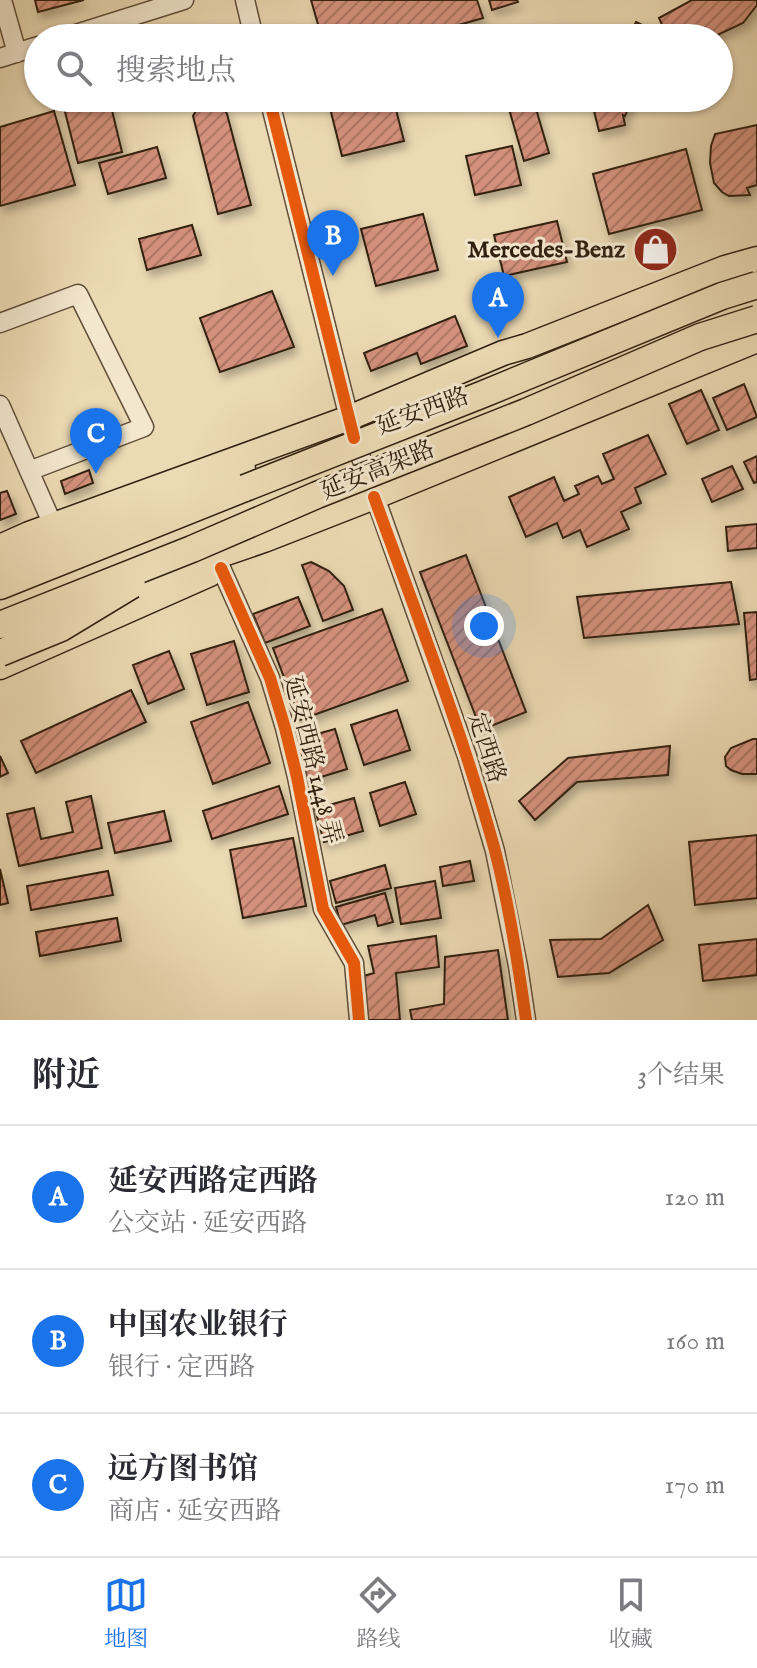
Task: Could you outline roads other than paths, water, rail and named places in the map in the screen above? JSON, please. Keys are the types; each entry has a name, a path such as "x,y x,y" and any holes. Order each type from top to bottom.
{"highway":[{"name":"延安高架路","path":"0,586 722,296 757,287"},
{"name":"延安高架路","path":"0,628 317,495 526,412 700,337 757,319"},
{"path":"0,562 371,423 481,395"},
{"path":"0,653 61,628 192,549"}],"main road":[{"path":"0,547 53,525 351,428 503,353 725,268 757,259"},
{"name":"延安西路","path":"0,572 351,428 679,318 757,287"},
{"path":"599,317 679,318"},
{"path":"0,628 264,540 757,340"},
{"path":"0,667 221,568 264,540"}],"street":[{"path":"2,0 8,55"},
{"path":"108,24 184,0"},
{"path":"245,0 251,24"},
{"name":"定西路","path":"272,112 351,428 434,661 495,851 526,1020"},
{"path":"0,323 84,292 144,427 29,471"},
{"path":"0,405 53,525"},
{"name":"延安西路 1448 弄","path":"221,568 270,678 297,777 323,909 354,963 359,1020"}],"place":[{"name":"Mercedes-Benz","path":"656,250"},
{"name":"中国农业银行","path":"333,276"},
{"name":"延安西路定西路","path":"498,338"},
{"name":"远方图书馆","path":"96,474"}]}
